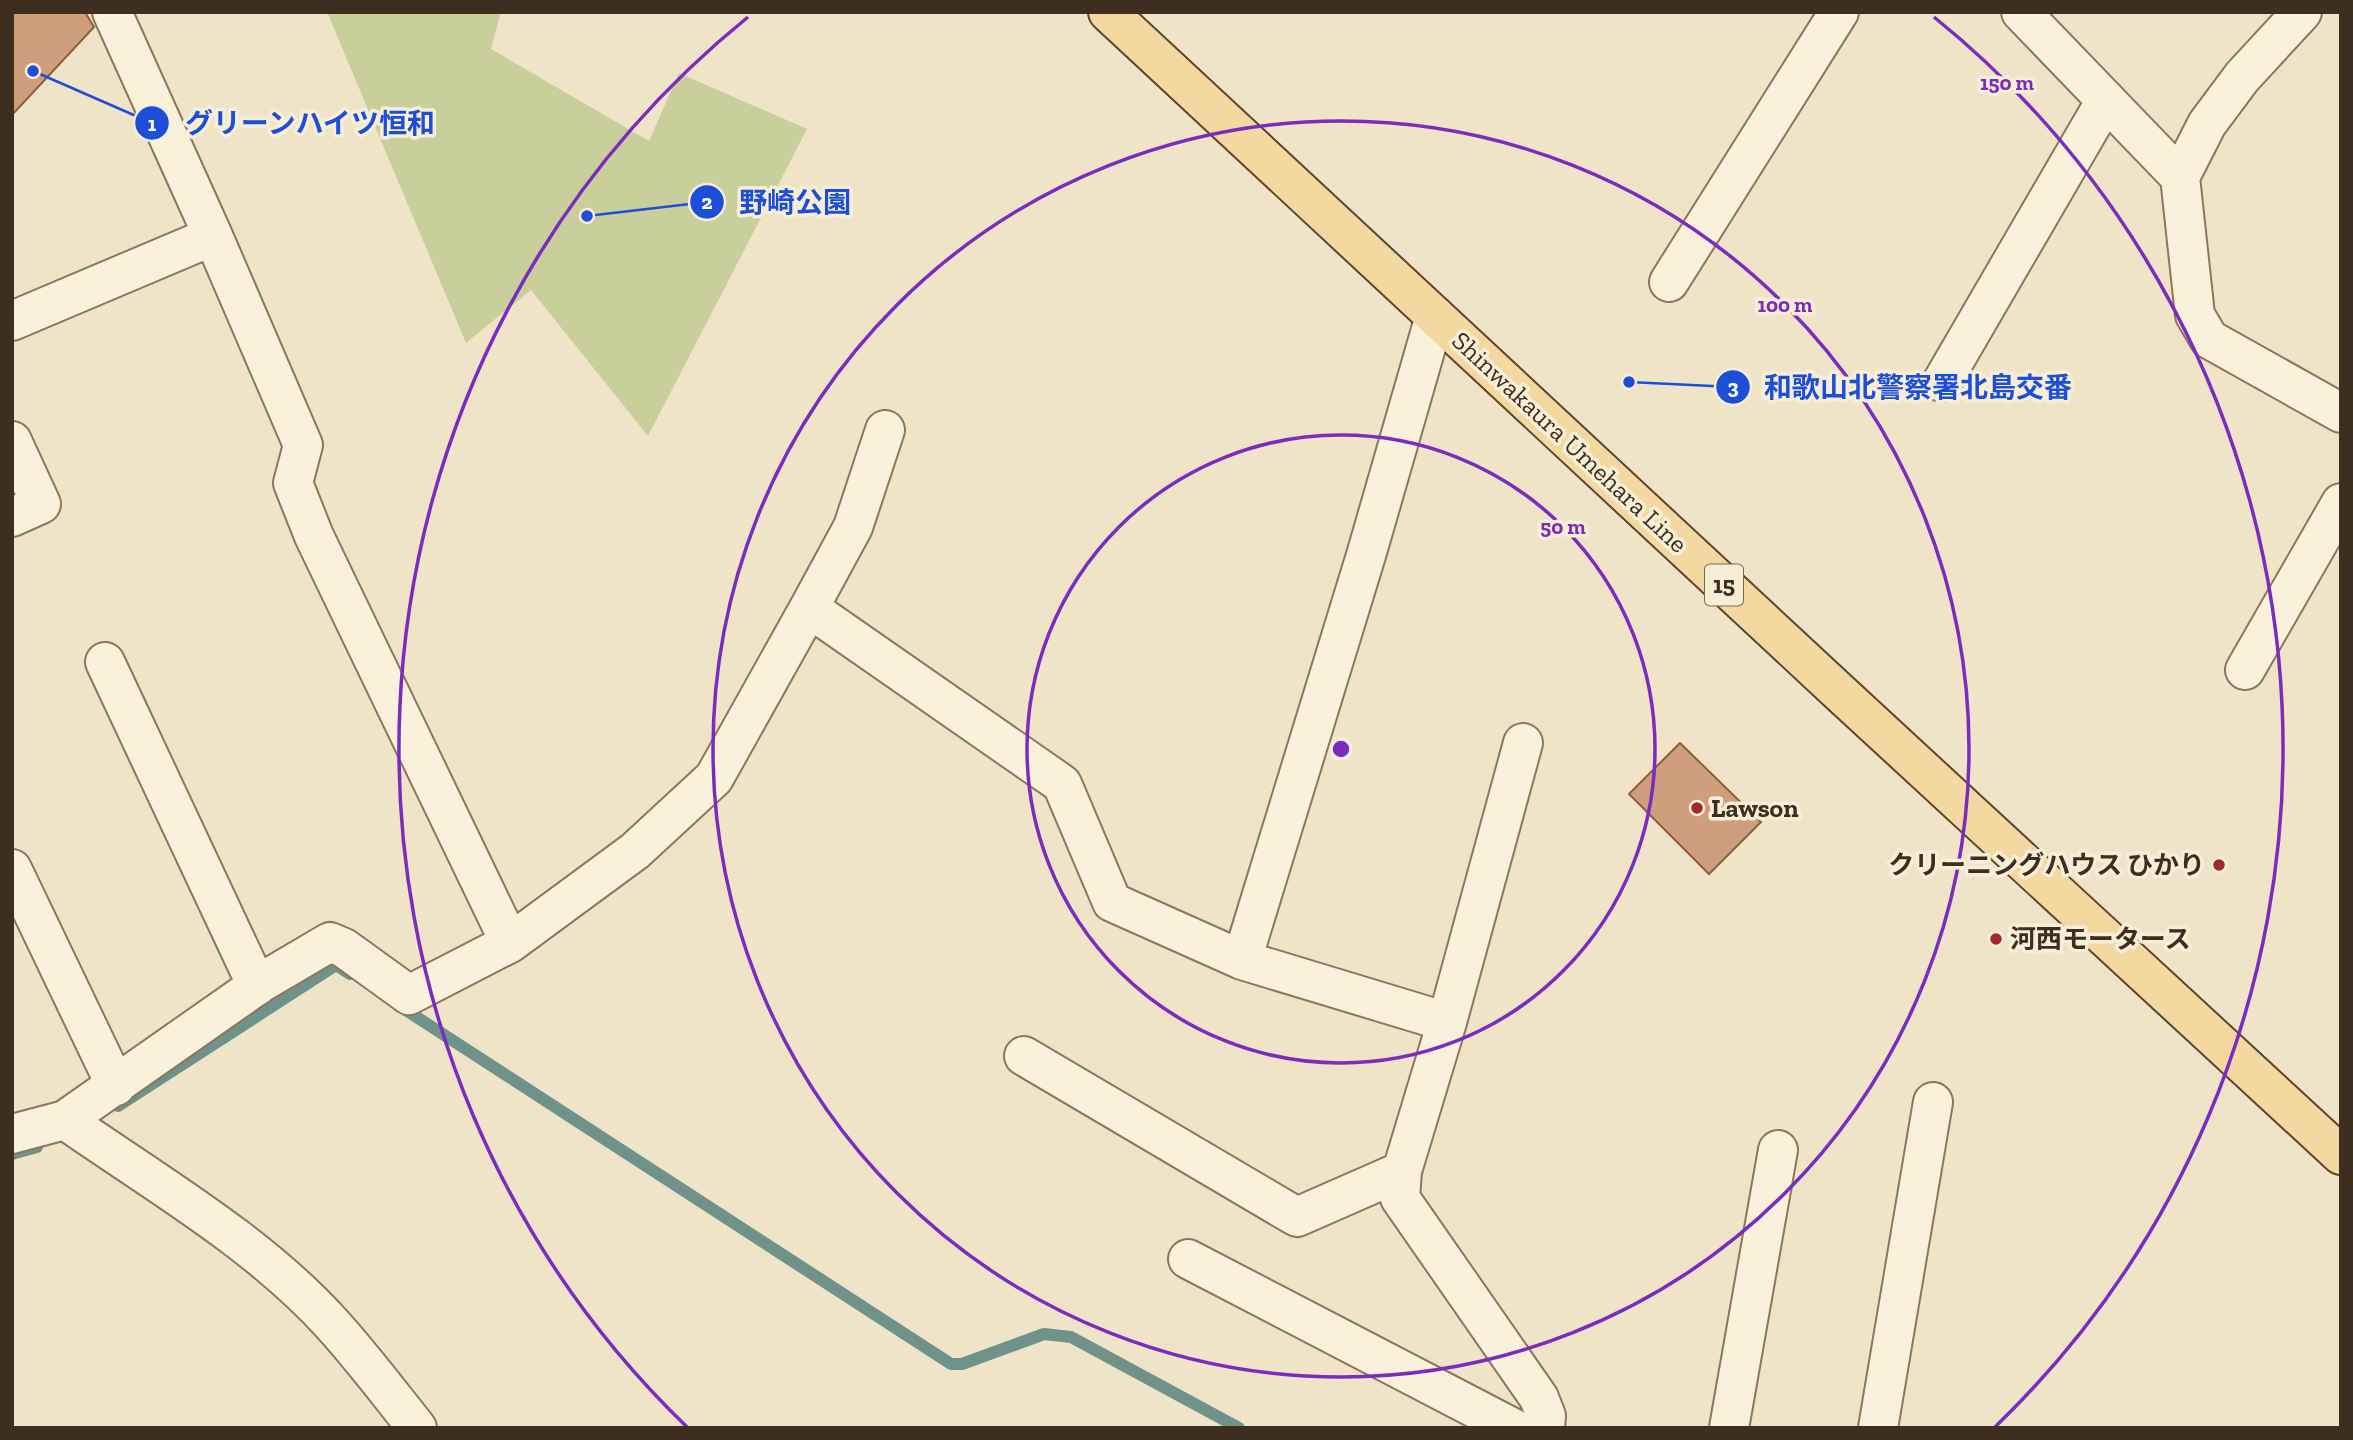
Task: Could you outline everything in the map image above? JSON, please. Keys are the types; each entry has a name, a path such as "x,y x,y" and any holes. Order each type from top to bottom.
{"main road":[{"name":"Shinwakaura Umehara Line","path":"1108,12 2341,1155"}],"street":[{"path":"112,12 303,445 293,483 314,536 510,943"},
{"path":"1669,282 1839,12"},
{"path":"2021,12 2180,177"},
{"path":"2302,12 2242,77 2221,105 2207,124 2180,177 2195,314 2210,339 2341,413"},
{"path":"1942,382 2106,100"},
{"path":"12,321 213,236"},
{"path":"1241,960 1367,552 1435,316"},
{"path":"12,1134 75,1127 116,1086 257,986 330,942 344,947 409,995 510,943 635,851 714,778 853,527 885,430"},
{"path":"12,441 41,504 12,517"},
{"path":"2245,670 2341,503"},
{"path":"809,608 1062,785 1112,902 1241,960 1447,1022"},
{"path":"105,663 257,986"},
{"path":"1523,743 1447,1022 1402,1171 1401,1198 1539,1398 1546,1416 1545,1428"},
{"path":"12,869 116,1086"},
{"path":"1024,1056 1297,1217 1402,1171"},
{"path":"1878,1428 1933,1102"},
{"path":"75,1127 233,1236 291,1285 332,1324 417,1428"},
{"path":"1729,1428 1778,1150"},
{"path":"1188,1259 1513,1428"}],"green space":[{"path":"327,12 501,12 491,49 649,141 679,73 807,129 648,436 531,290 466,343"}],"building":[{"path":"12,12 85,12 94,27 12,115"},
{"path":"1680,743 1761,822 1709,874 1629,794"}],"waterway":[{"path":"118,1106 336,965 350,974"},
{"path":"398,1005 951,1364 962,1364 1044,1334 1071,1337 1239,1428"},
{"path":"12,1154 37,1147"}],"place":[{"name":"グリーンハイツ恒和","path":"33,71"},
{"name":"野崎公園","path":"587,216"},
{"name":"和歌山北警察署北島交番","path":"1629,382"},
{"name":"Lawson","path":"1697,808"},
{"name":"クリーニングハウス ひかり","path":"2219,865"},
{"name":"河西モータース","path":"1996,939"}]}
